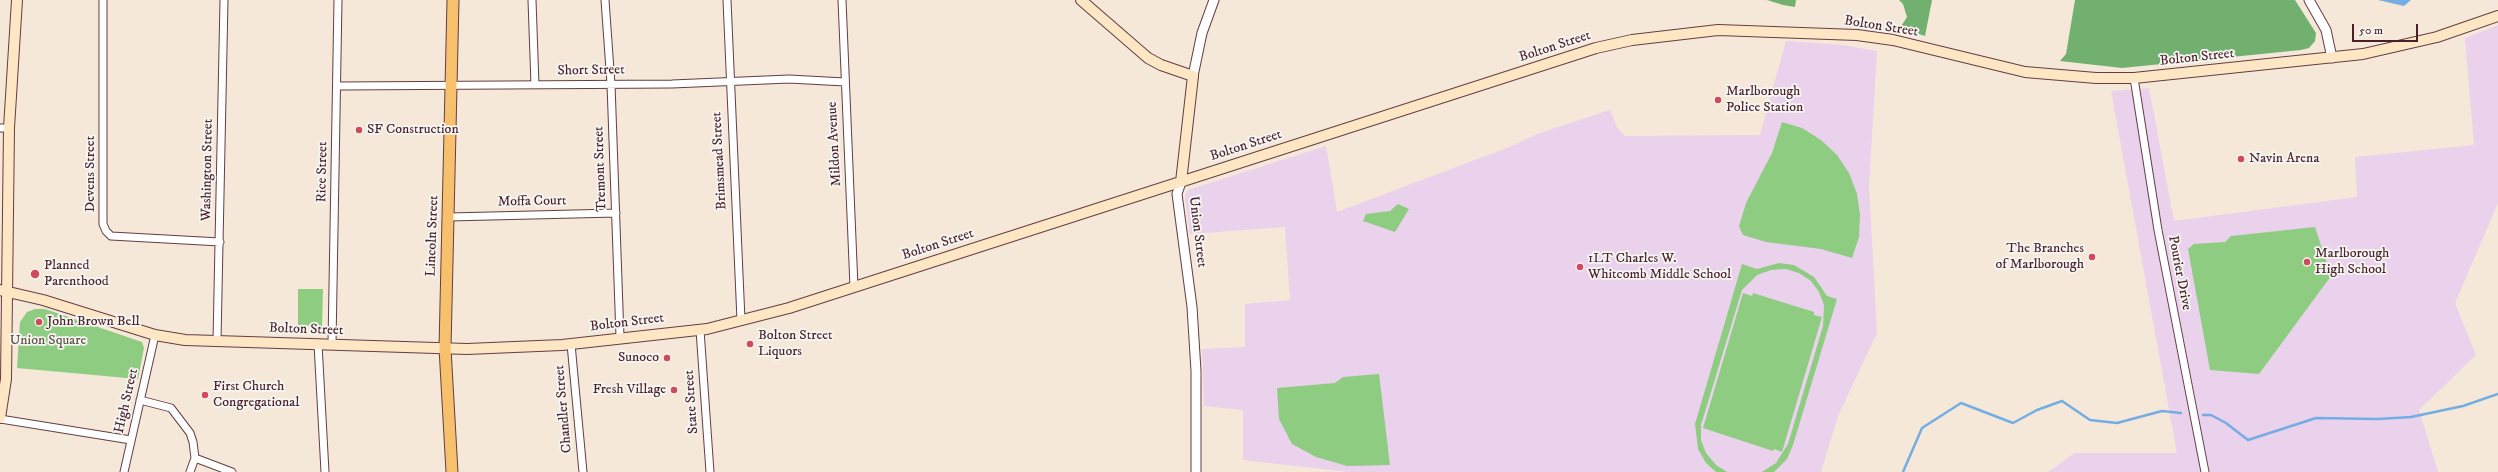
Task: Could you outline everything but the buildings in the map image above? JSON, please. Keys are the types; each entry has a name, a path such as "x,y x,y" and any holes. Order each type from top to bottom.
{"main road":[{"path":"0,419 3,379 4,128 17,0"},
{"name":"Lincoln Street","path":"452,472 445,348 453,0"},
{"path":"1081,0 1148,58 1161,65 1193,76"},
{"name":"Bolton Street","path":"4,290 43,300 155,336 217,341 506,349 571,344 620,337 700,330 741,320 854,287 1596,48 1632,40 1687,33 1748,30 1875,37 2025,72 2090,78 2134,78 2332,58 2403,46 2498,16"},
{"name":"Union Street","path":"1181,182 1193,76"},
{"path":"0,282 4,290"}],"street":[{"name":"Devens Street","path":"103,0 103,224 106,231 111,236 220,242"},
{"name":"Washington Street","path":"217,341 224,0"},
{"name":"Rice Street","path":"332,344 338,86 338,0"},
{"path":"532,0 535,85"},
{"name":"Tremont Street","path":"605,0 616,213 620,337"},
{"name":"Brimsmead Street","path":"727,0 741,320"},
{"name":"Mildon Avenue","path":"842,0 854,287"},
{"name":"Union Street","path":"1193,76 1202,33 1214,0"},
{"path":"2309,0 2326,30 2332,58"},
{"name":"Pourier Drive","path":"2134,78 2158,230 2205,472"},
{"name":"Short Street","path":"338,86 610,84 789,79 845,82"},
{"name":"Union Street","path":"1181,182 1177,194 1188,267 1196,371 1196,472"},
{"name":"Moffa Court","path":"449,216 616,213"},
{"name":"State Street","path":"700,330 710,472"},
{"name":"High Street","path":"124,472 155,336"},
{"path":"318,344 325,472"},
{"name":"Chandler Street","path":"571,344 583,472"},
{"path":"140,400 171,408 190,433 195,458 190,472"},
{"path":"0,419 131,440"},
{"path":"195,458 232,472"}],"shaded area":[{"name":"Marlborough High School","path":"2498,25 2498,203 2455,303 2476,355 2419,410 2438,472 2048,472 2075,453 2177,453 2111,91 2149,88 2174,221 2357,197 2355,157 2474,145 2465,38"},
{"name":"1LT Charles W. Whitcomb Middle School","path":"1786,41 1843,45 1877,51 1869,186 1877,333 1838,416 1821,472 1349,472 1243,460 1243,410 1204,406 1202,349 1245,347 1245,304 1290,300 1285,227 1190,234 1185,196 1188,190 1326,146 1337,212 1512,146 1537,134 1610,110 1617,127 1625,136 1760,135"}],"green space":[{"path":"1767,0 1796,0 1795,7"},
{"path":"1899,0 1932,0 1925,36 1900,28 1907,17 1903,4"},
{"path":"2075,0 2295,0 2316,33 2315,41 2309,48 2301,50 2122,68 2060,61 2066,54"},
{"path":"1782,122 1802,128 1821,140 1837,155 1849,173 1857,194 1860,215 1859,237 1852,258 1821,249 1766,242 1743,235 1739,226 1746,203 1772,153"},
{"path":"1398,204 1409,209 1395,232 1363,221 1366,214 1390,211"},
{"path":"2315,227 2331,276 2259,374 2210,370 2188,249 2194,244 2225,242 2231,236"},
{"path":"1779,263 1794,265 1814,277 1827,296 1837,299 1793,445 1787,459 1774,472 1762,472 1776,463 1788,444 1823,326 1824,305 1819,292 1811,281 1799,273 1786,269 1771,270 1757,275 1742,290 1701,425 1701,440 1706,453 1716,465 1727,472 1716,472 1706,463 1698,449 1695,424 1742,264 1757,269"},
{"path":"298,289 323,289 322,326 298,325"},
{"path":"1743,293 1752,296 1753,293 1814,312 1814,315 1822,317 1782,452 1774,449 1773,451 1703,428"},
{"name":"Union Square","path":"35,309 45,309 142,342 144,348 138,379 17,368 20,322 27,312"},
{"path":"1379,374 1390,465 1347,466 1316,457 1292,444 1279,419 1277,388 1335,383 1343,377"}],"water":[{"path":"2378,0 2411,0 2404,6"}],"waterway":[{"path":"2203,415 2211,415 2226,423 2248,440 2316,418 2378,419 2411,417 2463,406 2498,394"},
{"path":"1903,472 1922,428 1961,403 2013,423 2037,410 2062,401 2090,420 2117,423 2162,411 2181,413"}],"place":[{"name":"Marlborough Police Station","path":"1718,100"},
{"name":"SF Construction","path":"359,130"},
{"name":"Navin Arena","path":"2241,159"},
{"name":"The Branches of Marlborough","path":"2092,257"},
{"name":"Marlborough High School","path":"2307,262"},
{"name":"1LT Charles W. Whitcomb Middle School","path":"1580,267"},
{"name":"Planned Parenthood","path":"35,274"},
{"name":"John Brown Bell","path":"39,322"},
{"name":"Bolton Street Liquors","path":"750,344"},
{"name":"Sunoco","path":"667,358"},
{"name":"Fresh Village","path":"674,390"},
{"name":"First Church Congregational","path":"205,395"}]}
